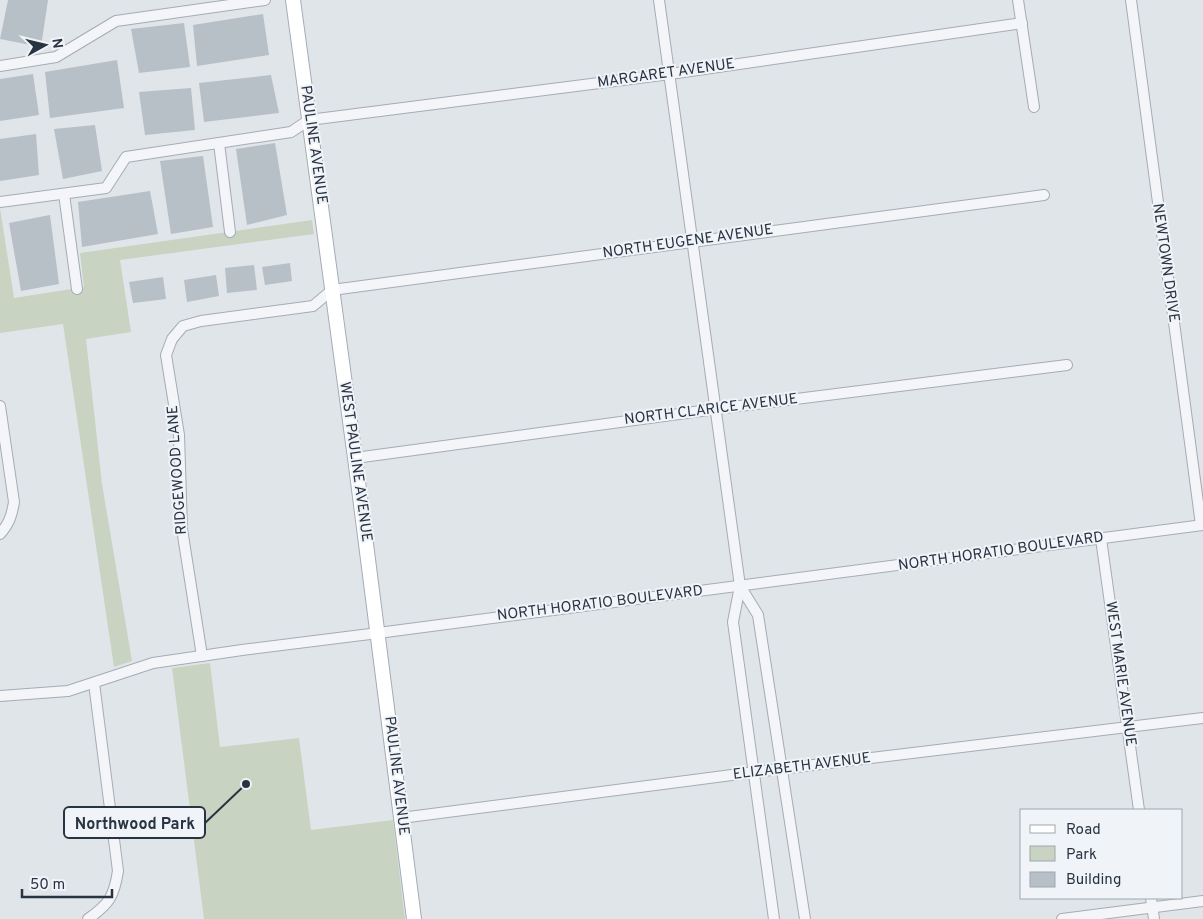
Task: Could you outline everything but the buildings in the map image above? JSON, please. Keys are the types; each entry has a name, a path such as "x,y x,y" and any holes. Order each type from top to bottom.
{"street":[{"path":"0,66 56,57 116,21 266,0"},
{"name":"PAULINE AVENUE","path":"293,0 332,290"},
{"path":"659,0 740,586 733,622 774,919"},
{"path":"1018,0 1034,107"},
{"name":"NEWTOWN DRIVE","path":"1131,0 1202,525"},
{"name":"MARGARET AVENUE","path":"309,120 670,74 1022,23"},
{"path":"0,202 106,188 126,157 292,132 309,120"},
{"path":"219,143 230,232"},
{"path":"64,194 77,289"},
{"name":"NORTH EUGENE AVENUE","path":"332,290 1044,195"},
{"name":"WEST PAULINE AVENUE","path":"332,290 378,633"},
{"name":"RIDGEWOOD LANE","path":"202,656 182,529 179,435 166,355 172,339 183,326 201,321 313,306 332,290"},
{"name":"NORTH CLARICE AVENUE","path":"355,458 716,409 1067,365"},
{"path":"0,406 14,502 8,525 0,534"},
{"name":"NORTH HORATIO BOULEVARD","path":"0,696 68,691 153,663 202,656 1202,525"},
{"name":"WEST MARIE AVENUE","path":"1101,539 1139,809"},
{"path":"740,586 758,615 805,919"},
{"name":"PAULINE AVENUE","path":"378,633 414,919"},
{"path":"88,919 104,907 115,890 118,871 94,683"},
{"name":"ELIZABETH AVENUE","path":"400,818 755,772 1203,718"},
{"path":"1062,919 1152,902 1203,901"},
{"path":"1152,902 1154,919"}],"green space":[{"path":"0,208 14,298 84,287 80,253 312,220 314,234 120,260 131,332 86,339 102,484 132,661 114,667 63,324 0,333"},
{"path":"210,663 220,747 299,738 311,830 393,820 405,919 204,919 172,668"}],"place":[{"name":"Northwood Park","path":"246,784"}]}
